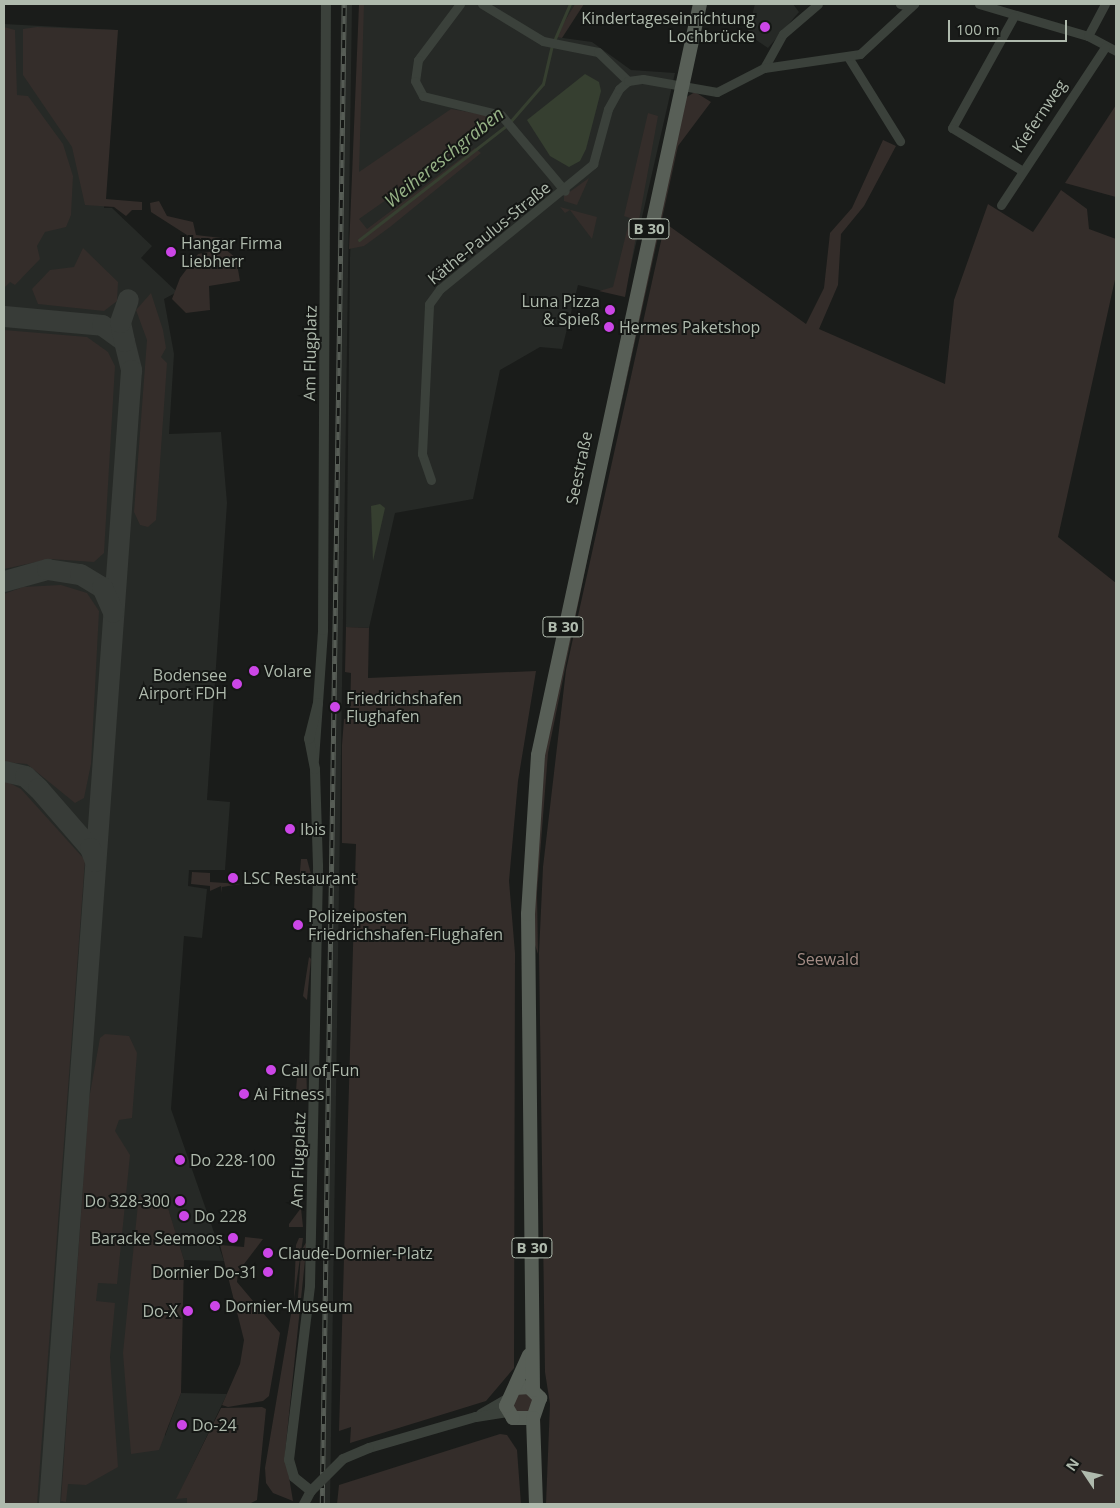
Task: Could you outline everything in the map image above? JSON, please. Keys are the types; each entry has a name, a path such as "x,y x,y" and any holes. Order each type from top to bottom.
{"main road":[{"name":"Seestraße","path":"531,1350 528,944 533,799 545,711 700,4"},
{"name":"B 30","path":"531,1350 533,1390 540,1406 526,1419 534,1455 536,1504"},
{"name":"B 30","path":"510,1400 531,1350"},
{"path":"526,1419 510,1400 533,1390"}],"street":[{"name":"Am Flugplatz","path":"311,1491 294,1477 289,1460 310,1277 318,866 314,760 318,703 328,158 326,4"},
{"path":"460,4 418,60 415,81 423,96 439,103 486,108 505,118 515,127 565,191"},
{"path":"482,4 547,42 561,46 583,46 598,52 628,81 681,85 717,92 764,68 848,57 877,42 913,5"},
{"path":"764,68 783,34 818,4"},
{"path":"900,4 913,5"},
{"path":"979,4 1014,16 1088,36 1116,51"},
{"path":"1088,36 1105,4"},
{"path":"1014,16 952,128 1021,170"},
{"name":"Kiefernweg","path":"1001,205 1021,170 1104,46"},
{"path":"848,57 900,141"},
{"name":"Käthe-Paulus-Straße","path":"431,480 422,454 429,304 440,288 565,191 593,164 608,109 628,81"},
{"path":"304,1504 311,1491 343,1459 369,1448 476,1416 510,1400"}],"shaded area":[{"path":"341,4 352,4 330,1504 321,1504"},
{"path":"360,4 575,4 556,37 592,42 631,70 675,73 624,296 578,285 562,349 540,347 500,370 473,499 395,513 369,628 346,627 350,258"},
{"name":"Kindertageseinrichtung Lochbrücke","path":"755,4 793,4 799,12 768,48 747,34"},
{"path":"4,24 117,30 104,208 112,208 152,246 141,258 177,292 164,299 174,354 169,434 221,432 227,503 207,800 230,802 225,870 189,870 188,886 207,889 202,938 184,936 171,1109 224,1261 184,1260 165,1199 165,1436 181,1393 227,1394 177,1498 187,1498 187,1504 4,1504"},
{"path":"585,74 599,82 601,91 586,149 580,161 569,167 550,156 527,120"},
{"path":"380,504 385,508 373,561 371,506"}],"green space":[{"path":"359,4 364,4 359,172 451,109 491,116 457,150 359,219 367,229 475,148 481,153 364,246 349,249"},
{"path":"575,4 584,4 562,38 555,37"},
{"path":"4,27 15,30 17,95 28,96 63,144 73,176 71,215 66,227 45,232 37,246 40,259 15,285 10,282 4,288"},
{"path":"37,27 118,30 106,199 142,202 142,210 132,210 126,216 114,207 85,205 72,147 23,75 23,29"},
{"path":"695,92 711,102 678,146 612,446 685,98"},
{"path":"1116,105 1116,197 1065,183"},
{"path":"648,113 658,116 625,297 599,291 613,287 630,218 624,216"},
{"name":"Seewald","path":"883,140 896,146 864,206 841,234 838,285 819,329 945,384 954,300 988,204 1033,232 1061,190 1087,209 1089,229 1116,239 1116,275 1058,537 1116,583 1116,1504 546,1504 550,1404 545,1372 539,953 543,867 566,670 665,223 806,324 824,288 830,233 852,208"},
{"path":"589,178 577,205 564,201 564,196"},
{"path":"159,201 167,216 193,222 196,235 230,239 227,244 201,244 151,212 150,203"},
{"path":"560,207 597,217 592,239 570,210 565,213"},
{"path":"83,248 118,282 117,301 104,311 38,304 32,289 50,270 74,267"},
{"path":"225,249 236,258 240,281 209,286 210,310 186,313 172,299 180,278 198,254"},
{"path":"151,293 163,330 166,348 161,357 167,363 156,520 148,527 140,525 134,512 147,340 136,310"},
{"path":"4,330 87,337 108,352 115,366 104,553 94,562 50,559 4,569"},
{"path":"609,452 548,753 537,893 538,954 533,939 542,766"},
{"path":"61,585 87,593 99,611 91,764 84,798 75,803 27,764 4,762 4,594 23,587"},
{"path":"346,627 369,628 368,678 536,671 518,781 509,881 515,953 514,1368 486,1401 350,1443 351,1427 339,1431 356,844 342,843 342,745 344,719 350,718 351,673 345,672"},
{"path":"4,780 21,789 85,860 37,1504 4,1504"},
{"path":"301,859 307,859 312,878 307,885 299,884"},
{"path":"192,872 210,873 210,882 241,884 222,887 222,893 221,886 210,891 210,886 191,884"},
{"path":"309,957 311,959 307,1000 303,996"},
{"path":"105,1034 129,1036 137,1053 132,1118 119,1120 115,1131 130,1155 117,1284 98,1283 96,1301 115,1303 110,1357 118,1467 86,1485 68,1484 66,1502 61,1501 89,1099 100,1038"},
{"path":"306,1059 307,1094 299,1094 295,1103 298,1065 304,1065"},
{"path":"139,1194 165,1198 184,1260 181,1393 159,1450 131,1454 123,1353"},
{"path":"301,1208 303,1227 289,1227 289,1224"},
{"path":"245,1237 263,1239 238,1272 237,1282 280,1333 269,1396 263,1401 228,1407 222,1405 240,1364 244,1340 220,1245 244,1247"},
{"path":"299,1238 303,1238 294,1299 296,1245"},
{"path":"307,1241 285,1453 293,1501 273,1493 266,1483 265,1468 292,1308 298,1298 301,1251"},
{"path":"517,1391 533,1394 534,1410 519,1415 513,1406"},
{"path":"262,1407 266,1409 257,1500 249,1504 187,1504 187,1498 176,1499 221,1408"},
{"path":"500,1434 507,1435 517,1450 521,1504 337,1504 339,1485"}],"waterway":[{"name":"Weihereschgraben","path":"554,41 570,4"},
{"name":"Weihereschgraben","path":"510,122 543,84 552,46"},
{"name":"Weihereschgraben","path":"359,240 506,126"}],"taxiway":[{"path":"124,341 120,322 128,299"},
{"path":"4,316 102,325 124,341 131,370 49,1504"},
{"path":"4,581 47,569 80,574 102,587 113,612"},
{"path":"4,771 25,776 38,788 90,848 95,861"}],"railway":[{"path":"322,1504 344,4"}],"place":[{"name":"Kindertageseinrichtung Lochbrücke","path":"765,27"},
{"name":"Hangar Firma Liebherr","path":"171,252"},
{"name":"Luna Pizza & Spieß","path":"610,310"},
{"name":"Hermes Paketshop","path":"609,327"},
{"name":"Volare","path":"254,671"},
{"name":"Bodensee Airport FDH","path":"237,684"},
{"name":"Friedrichshafen Flughafen","path":"335,707"},
{"name":"Ibis","path":"290,829"},
{"name":"LSC Restaurant","path":"233,878"},
{"name":"Polizeiposten Friedrichshafen-Flughafen","path":"298,925"},
{"name":"Call of Fun","path":"271,1070"},
{"name":"Ai Fitness","path":"244,1094"},
{"name":"Do 228-100","path":"180,1160"},
{"name":"Do 328-300","path":"180,1201"},
{"name":"Do 228","path":"184,1216"},
{"name":"Baracke Seemoos","path":"233,1238"},
{"name":"Claude-Dornier-Platz","path":"268,1253"},
{"name":"Dornier Do-31","path":"268,1272"},
{"name":"Dornier-Museum","path":"215,1306"},
{"name":"Do-X","path":"188,1311"},
{"name":"Do-24","path":"182,1425"}]}
